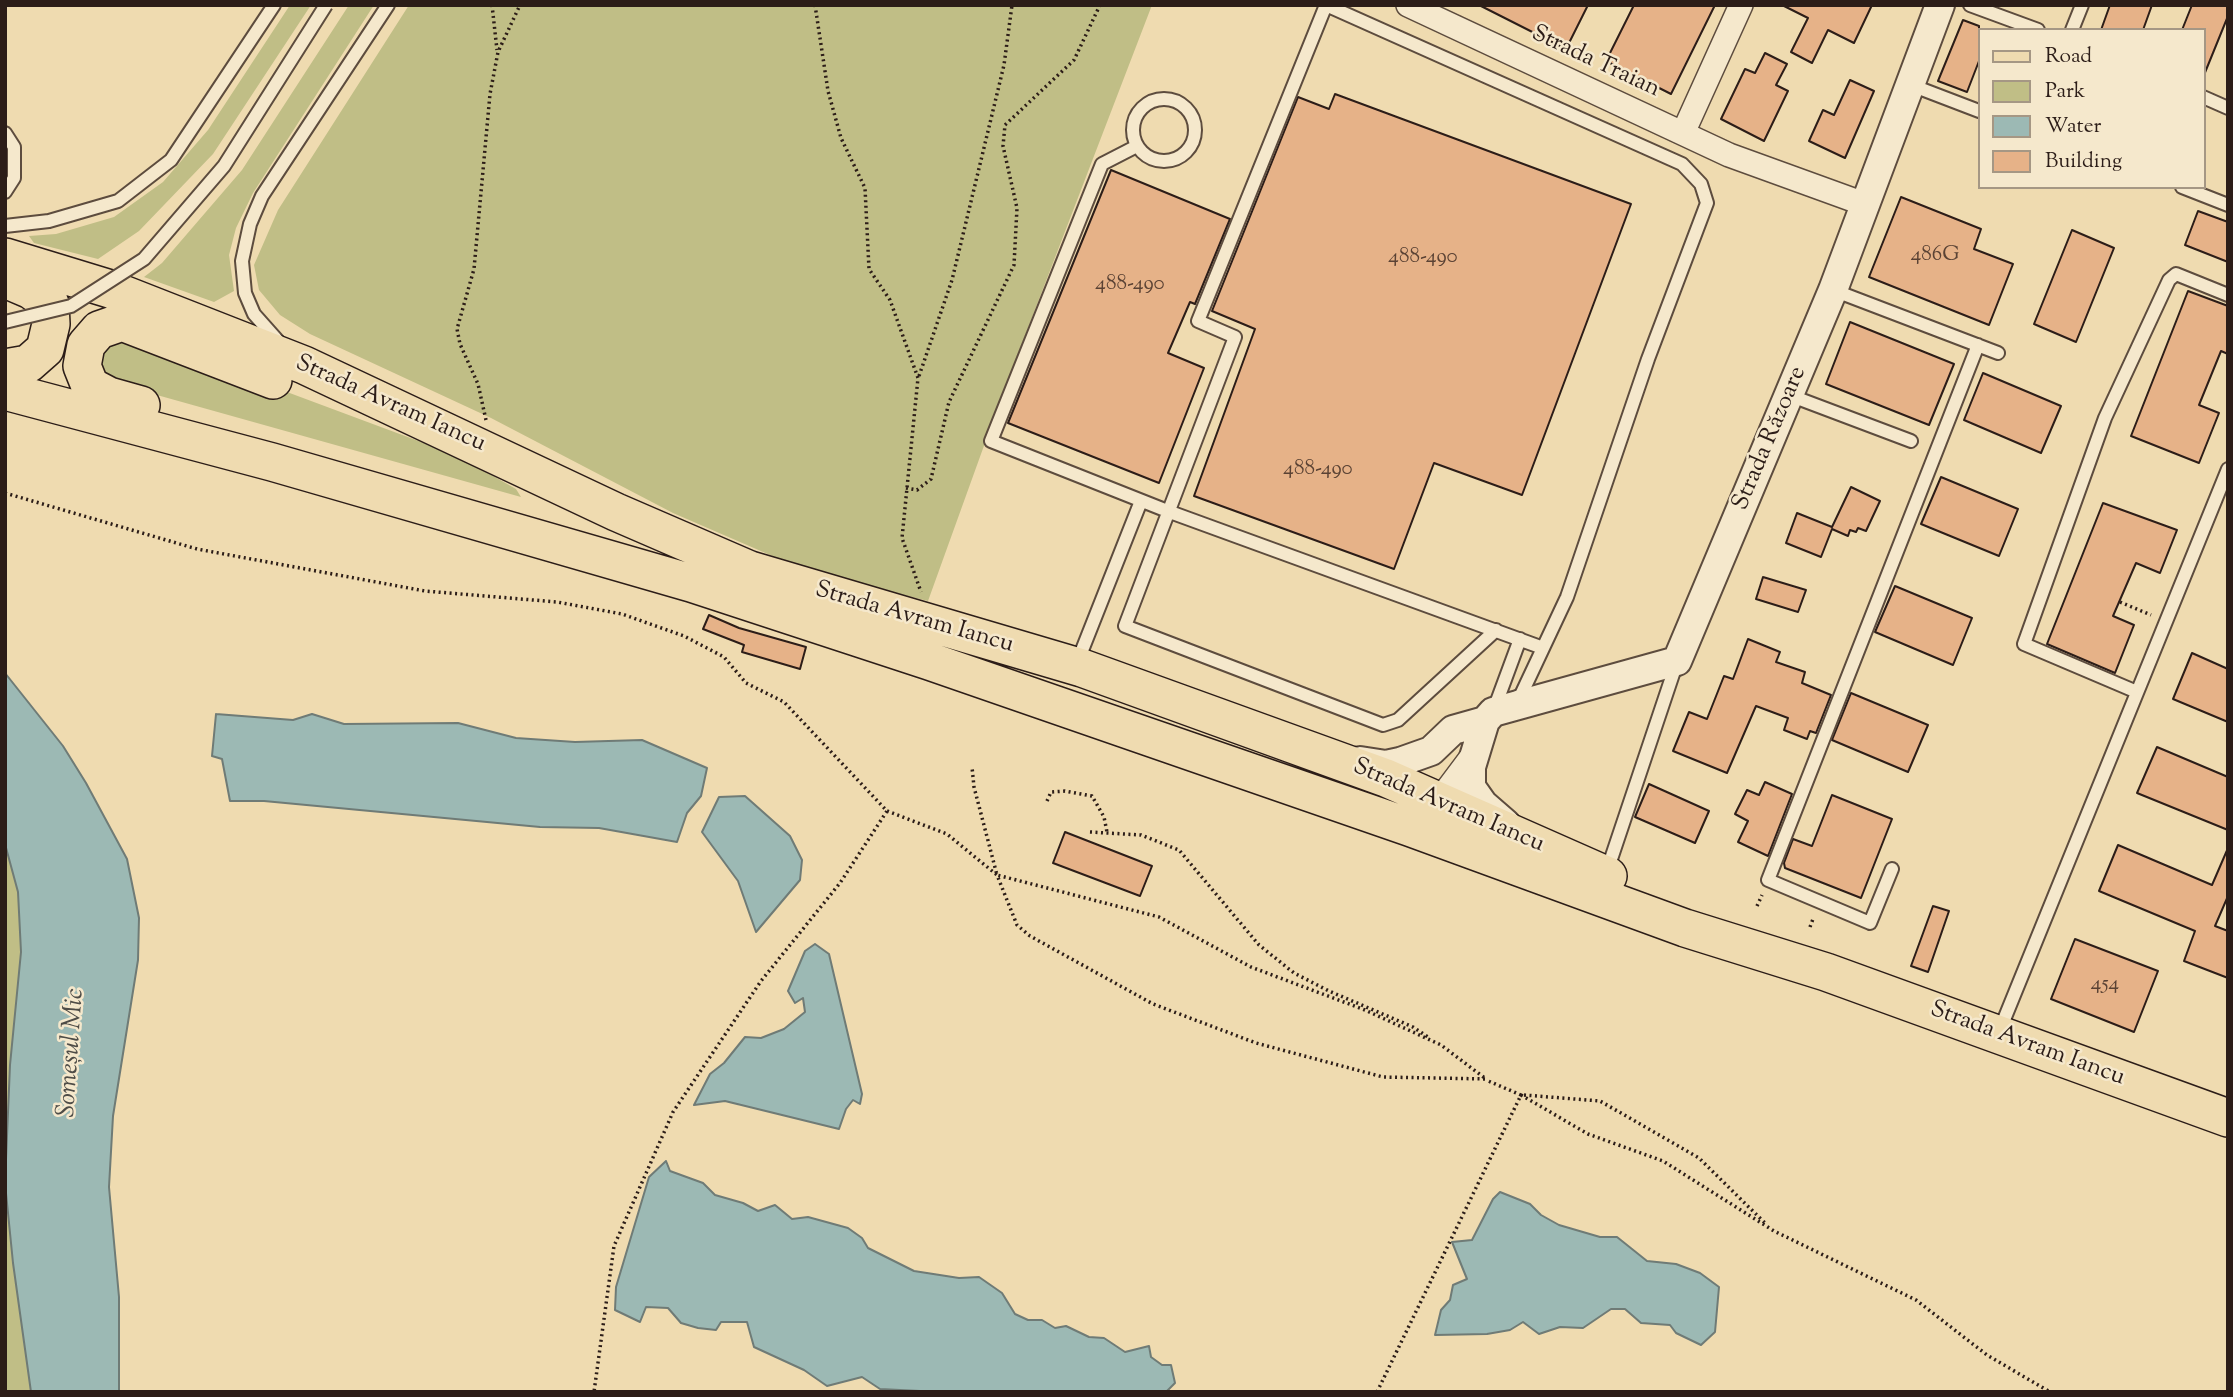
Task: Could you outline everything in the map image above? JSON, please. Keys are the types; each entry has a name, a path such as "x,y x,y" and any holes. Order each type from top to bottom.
{"main road":[{"name":"Strada Avram Iancu","path":"5,257 110,289 482,435 616,512 750,570 1076,666 1428,795 1826,972"},
{"path":"5,279 31,290 50,304 51,324 45,349 28,364 5,368"},
{"path":"482,435 411,431 122,322 99,330 86,345 82,366 90,386 109,396 408,477 521,533"},
{"name":"Strada Avram Iancu","path":"5,391 521,533 691,583 929,661 1409,827 1685,928 1826,972 2228,1118"}],"street":[{"name":"Strada Traian","path":"1408,5 1729,155 1867,205"},
{"path":"1683,133 1741,5"},
{"name":"Strada Răzoare","path":"1677,661 1833,290 1940,5"},
{"path":"1327,757 1386,765 1431,751 1453,730 1489,716 1677,661"},
{"path":"1489,716 1471,767 1471,787 1495,816 1533,843"},
{"path":"1428,795 1477,749"},
{"path":"1428,795 1431,751"}],"lane":[{"path":"5,226 49,221 118,201 171,160 274,5"},
{"path":"5,322 71,306 144,259 225,166 326,5"},
{"path":"304,365 267,331 254,314 242,277 244,243 262,197 388,5"},
{"path":"1489,716 1521,695 1567,597 1648,359 1695,241 1707,202 1701,184 1682,163 1326,5 1198,321 1235,337 1125,626 1383,725 1398,720 1496,631"},
{"path":"1970,5 2033,28"},
{"path":"2073,28 2082,5"},
{"path":"1911,85 1978,111"},
{"path":"2205,98 2228,108"},
{"path":"1173,100 1190,113 1195,132 1193,141 1181,156 1171,160 1152,159 1137,146 1133,125 1137,115 1152,102 1173,100"},
{"path":"5,133 14,147 14,178 5,192"},
{"path":"1137,146 1102,164 991,441 1170,512 1543,649"},
{"path":"2187,189 2228,205"},
{"path":"2137,692 2024,644 2105,418 2169,280 2176,274 2228,295"},
{"path":"1833,290 1998,353"},
{"path":"1892,869 1870,923 1768,880 1978,345"},
{"path":"1789,395 1911,441"},
{"path":"1997,1035 2228,469"},
{"path":"1076,666 1141,500"},
{"path":"1489,716 1520,639"},
{"name":"Strada Răzoare","path":"1605,875 1677,661"}],"path":[{"path":"492,5 498,52"},
{"path":"482,435 478,384 460,344 457,329 474,269 490,94 498,52 520,5"},
{"path":"815,5 831,103 841,138 864,188 869,270 891,300 918,378"},
{"path":"923,598 902,538 918,378 952,280 1003,65 1012,5"},
{"path":"906,488 917,490 931,479 949,402 1014,265 1017,208 1003,146 1005,125 1074,60 1100,5"},
{"path":"5,493 197,549 425,591 557,602 622,614 684,636 724,657 746,683 785,702 887,811 947,834 998,875 1159,917 1251,967 1365,1010 1438,1044"},
{"path":"2120,601 2166,621"},
{"path":"972,767 974,787 998,875 1017,925 1030,936 1153,1004 1256,1042 1383,1077 1486,1079"},
{"path":"1047,801 1051,792 1065,790 1092,796 1104,817 1107,832"},
{"path":"594,1392 614,1246 673,1112 761,981 840,883 887,811"},
{"path":"1090,832 1141,835 1179,850 1259,945 1294,973 1413,1027 1486,1079 1521,1095 1588,1134 1663,1161 1774,1231 1916,1300 1987,1355 2050,1392"},
{"path":"1810,927 1813,919"},
{"path":"1521,1095 1600,1101 1699,1158 1774,1231"},
{"path":"1377,1392 1521,1095"}],"green space":[{"path":"290,5 311,5 213,154 139,231 98,259 34,243 29,236 56,234 114,217 163,182 208,130"},
{"path":"349,5 374,5 253,193 236,228 229,255 234,291 214,302 144,277 162,263 242,170"},
{"path":"409,5 1152,5 1003,393 928,601 807,571 673,513 491,418 310,334 280,315 259,290 254,265 278,210"},
{"path":"126,332 456,455 516,489 521,497 107,381 96,351"},
{"path":"5,844 18,892 21,952 10,1065 5,1182"},
{"path":"5,1183 13,1263 31,1392 5,1392"}],"water":[{"name":"Someșul Mic","path":"5,673 63,746 86,783 127,859 139,918 138,960 113,1116 109,1187 119,1297 119,1392 31,1392 5,1183 10,1065 21,952 18,892 5,844"},
{"path":"216,714 293,720 312,714 344,724 458,723 516,738 575,742 642,740 707,768 701,796 687,813 677,842 599,828 540,827 264,801 230,801 222,759 212,756"},
{"path":"745,796 790,836 802,860 800,880 756,932 738,881 702,832 719,797"},
{"path":"815,944 829,954 862,1094 860,1104 853,1100 846,1109 839,1129 725,1101 694,1105 710,1074 724,1063 745,1037 761,1038 784,1029 805,1012 803,998 795,1003 788,991 805,951"},
{"path":"666,1161 670,1171 703,1183 715,1195 743,1203 758,1211 775,1205 792,1219 808,1217 848,1228 862,1238 868,1248 914,1271 959,1278 979,1277 1002,1293 1015,1314 1028,1320 1042,1320 1055,1328 1066,1326 1089,1337 1104,1338 1125,1352 1149,1346 1151,1357 1162,1365 1171,1365 1175,1383 1166,1392 940,1392 880,1389 862,1377 827,1386 804,1370 754,1347 747,1322 721,1322 716,1330 698,1328 681,1323 668,1308 646,1307 640,1322 615,1310 616,1287 649,1177"},
{"path":"1500,1192 1530,1204 1541,1215 1559,1225 1600,1237 1617,1237 1647,1261 1676,1264 1700,1273 1719,1287 1715,1332 1701,1345 1676,1333 1670,1325 1641,1323 1625,1309 1611,1309 1583,1328 1560,1327 1539,1334 1523,1322 1510,1330 1487,1334 1435,1335 1441,1310 1450,1300 1453,1285 1467,1279 1452,1242 1472,1240 1493,1199"}],"building":[{"path":"1479,5 1588,5 1566,49"},
{"path":"1634,5 1715,5 1671,94 1606,61"},
{"path":"1782,5 1872,5 1854,43 1828,30 1812,63 1791,52 1808,18"},
{"path":"2110,5 2152,5 2144,28 2102,28"},
{"path":"2192,5 2228,5 2228,16 2205,73 2205,28 2183,28"},
{"path":"1963,20 1979,26 1978,64 1967,92 1938,81"},
{"path":"1765,53 1787,64 1776,85 1788,91 1764,141 1721,119 1745,69 1755,73"},
{"path":"1850,80 1874,91 1845,158 1809,141 1823,110 1834,115"},
{"path":"1335,94 1631,204 1522,495 1434,463 1394,569 1194,496 1255,329 1212,311 1298,97 1329,109"},
{"path":"1111,170 1230,219 1195,304 1190,302 1168,353 1204,368 1159,483 1008,423"},
{"path":"1901,197 1981,229 1974,249 2013,264 1989,325 1869,277"},
{"path":"2198,211 2228,222 2228,262 2185,245"},
{"path":"2072,230 2114,248 2076,342 2034,324"},
{"path":"2188,291 2228,306 2228,354 2221,351 2199,405 2219,413 2199,463 2131,436"},
{"path":"1850,322 1954,364 1929,425 1826,384"},
{"path":"1983,373 2061,406 2041,453 1964,420"},
{"path":"1941,477 2018,509 1999,556 1921,524"},
{"path":"1851,487 1880,501 1866,531 1858,528 1856,532 1850,530 1848,536 1832,529 1821,557 1786,543 1797,513 1832,527"},
{"path":"2103,503 2177,530 2160,573 2136,563 2113,616 2134,625 2115,673 2047,644"},
{"path":"1763,577 1806,590 1798,612 1756,599"},
{"path":"1895,586 1972,618 1953,665 1875,632"},
{"path":"709,615 739,628 806,647 800,669 742,652 744,645 703,629"},
{"path":"1748,639 1780,652 1776,662 1805,672 1802,683 1831,695 1816,733 1810,731 1807,739 1784,730 1788,718 1756,706 1727,773 1673,751 1689,712 1707,719 1724,676 1733,679"},
{"path":"2192,653 2228,669 2228,722 2173,699"},
{"path":"1851,693 1928,725 1908,772 1832,740"},
{"path":"2157,747 2228,777 2228,830 2137,793"},
{"path":"1765,782 1792,794 1768,856 1738,842 1748,821 1735,814 1747,790 1759,795"},
{"path":"1649,784 1709,811 1695,843 1635,817"},
{"path":"1832,795 1892,819 1861,898 1785,868 1784,863 1793,839 1812,846"},
{"path":"1065,832 1152,866 1140,896 1053,863"},
{"path":"2118,845 2212,885 2228,848 2228,896 2215,926 2228,931 2228,978 2184,961 2195,931 2099,891"},
{"path":"1933,906 1949,911 1928,972 1911,966"},
{"path":"2075,939 2158,971 2134,1032 2051,999"}]}
